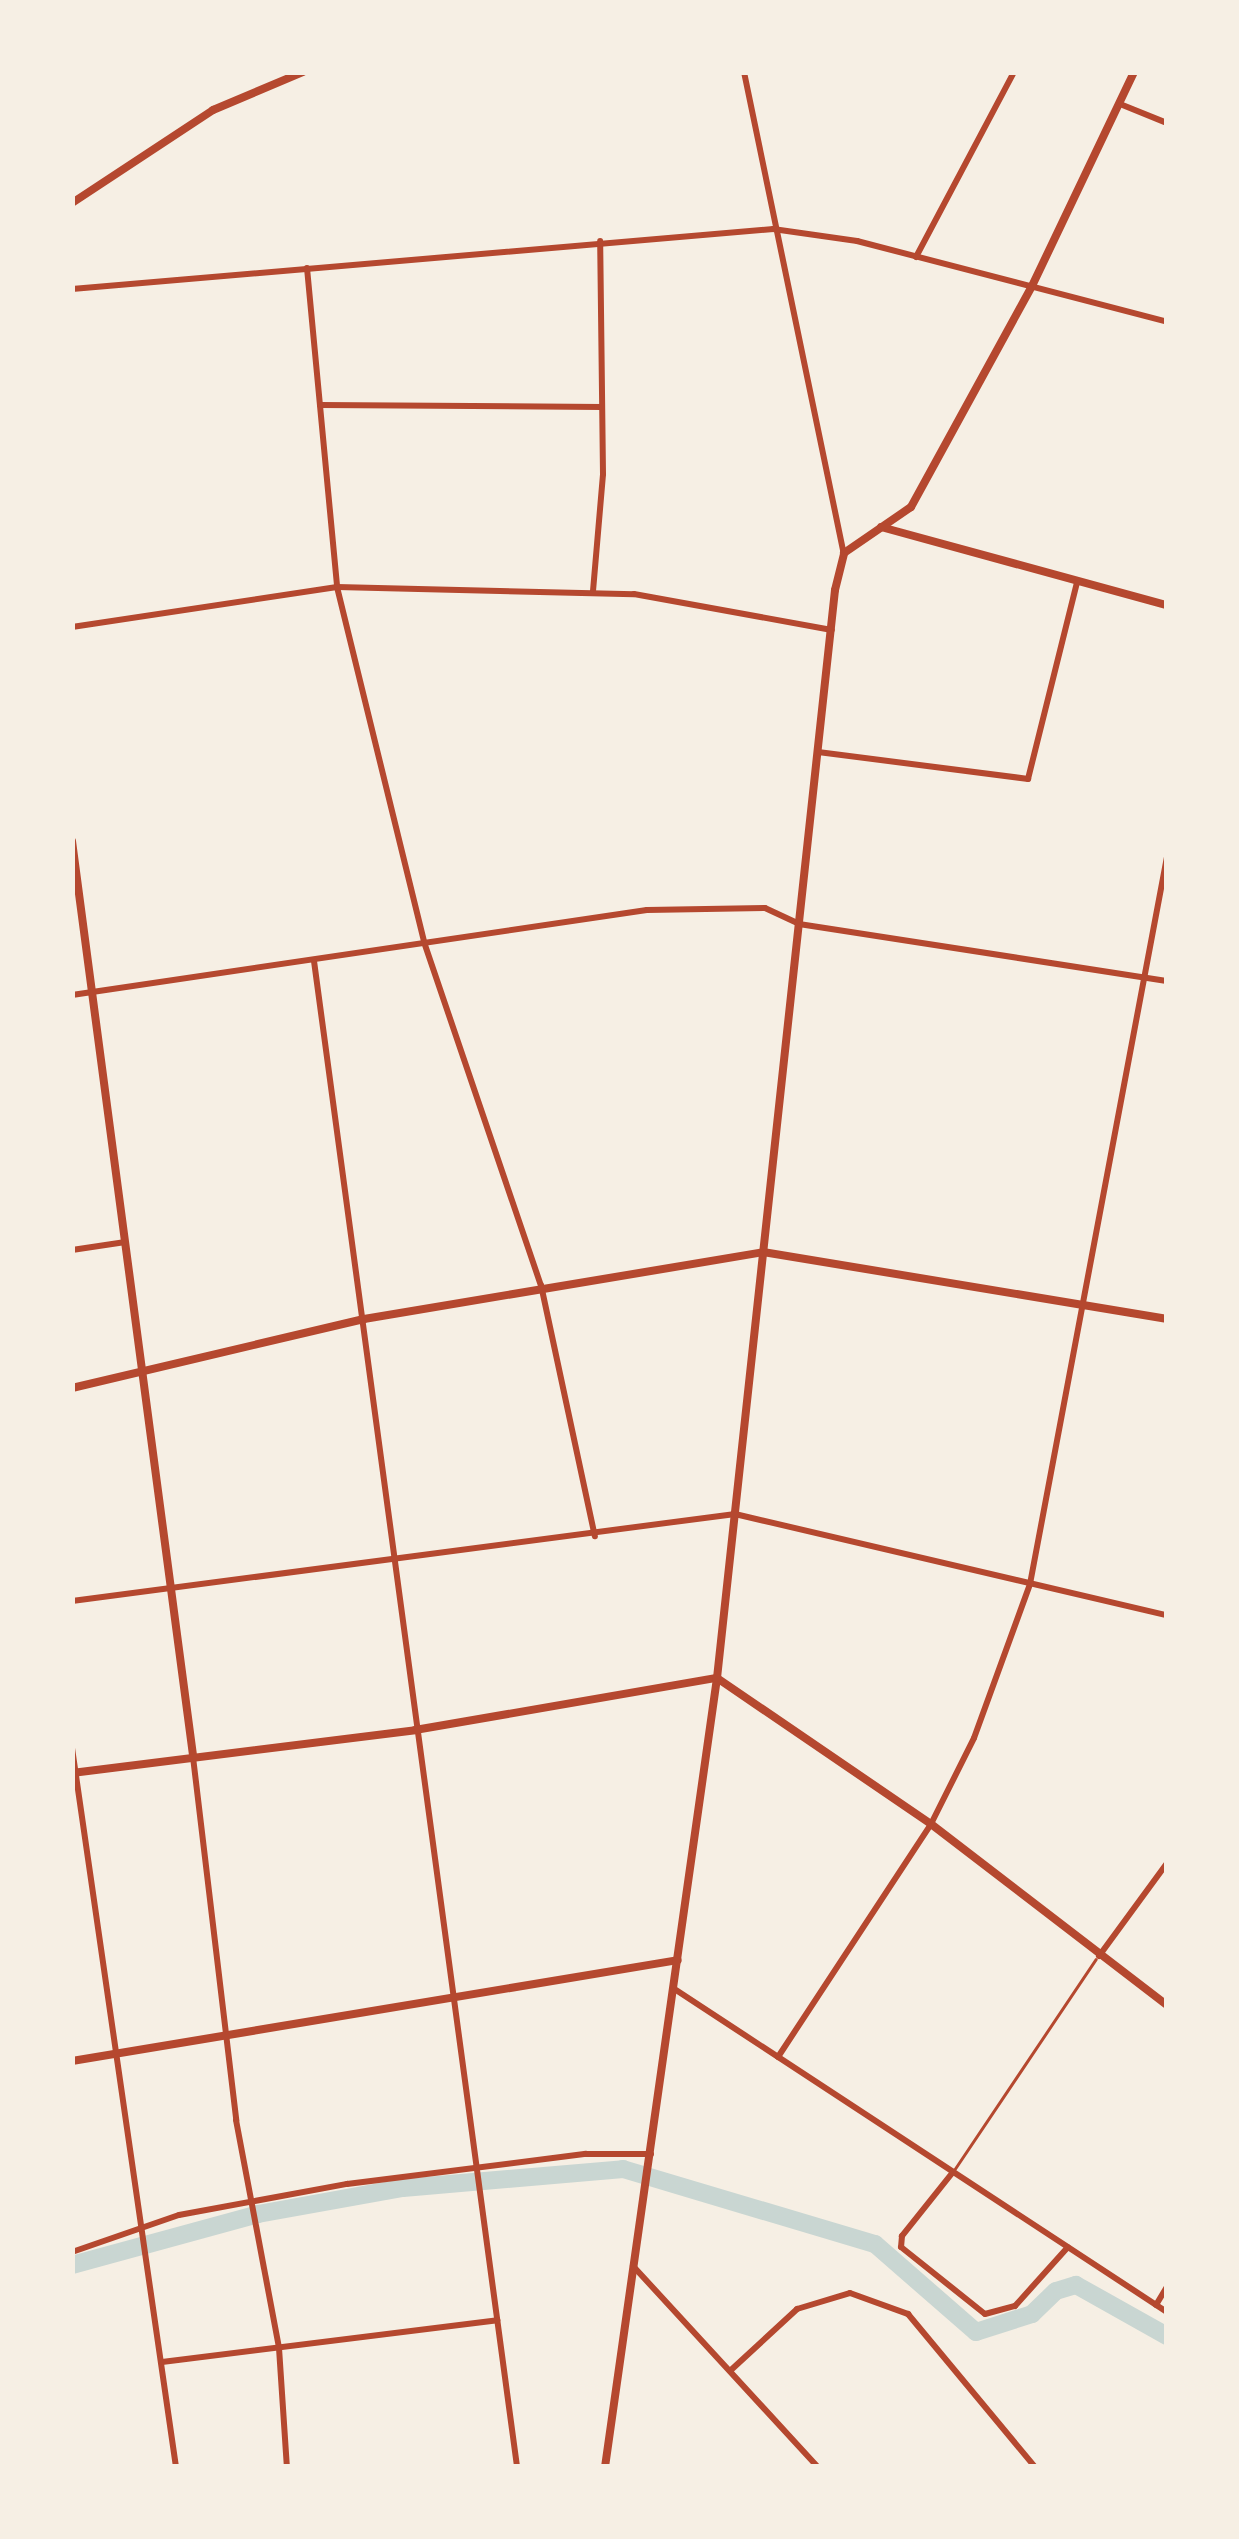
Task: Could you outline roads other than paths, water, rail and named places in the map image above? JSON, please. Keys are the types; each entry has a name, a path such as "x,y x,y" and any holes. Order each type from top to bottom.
{"main road":[{"path":"72,203 213,110 303,72"},
{"path":"605,2467 717,1678 844,553 911,507 1032,286 1134,72"},
{"path":"881,527 1167,605"},
{"path":"72,841 193,1755"},
{"path":"72,1388 364,1319 541,1285 763,1252 1167,1319"},
{"path":"74,1773 415,1730 717,1678 931,1824 1167,2006"},
{"path":"72,2061 678,1960"}],"street":[{"path":"743,72 844,553"},
{"path":"916,257 1014,72"},
{"path":"1119,103 1167,123"},
{"path":"72,289 773,229 916,257 1167,322"},
{"path":"593,593 603,474 600,241"},
{"path":"307,268 338,587 424,942 541,1285 595,1536"},
{"path":"320,406 602,406"},
{"path":"818,752 1028,779 1077,583"},
{"path":"72,627 338,587 593,593 705,601 832,629"},
{"path":"778,2056 931,1824 974,1738 1030,1583 1140,976 1167,857"},
{"path":"72,995 647,910 765,908 799,924 1167,981"},
{"path":"314,961 517,2467"},
{"path":"72,1250 125,1242"},
{"path":"72,1601 394,1563 735,1514 1167,1615"},
{"path":"72,1748 112,2054 176,2467"},
{"path":"193,1755 226,2033 279,2348 286,2467"},
{"path":"1099,1956 1167,1863"},
{"path":"676,1990 1167,2312"},
{"path":"72,2252 140,2228 253,2200 476,2165 652,2154"},
{"path":"953,2172 902,2236 901,2247 985,2314 1015,2306 1068,2247"},
{"path":"633,2266 818,2467"},
{"path":"1156,2305 1167,2287"},
{"path":"731,2370 797,2308 850,2293 908,2314 1035,2467"},
{"path":"162,2362 497,2320"}],"lane":[{"path":"953,2172 1099,1956"}],"waterway":[{"path":"72,2265 258,2214 403,2188 623,2169 875,2244 976,2332 1032,2314 1056,2291 1076,2285 1167,2336"}]}
